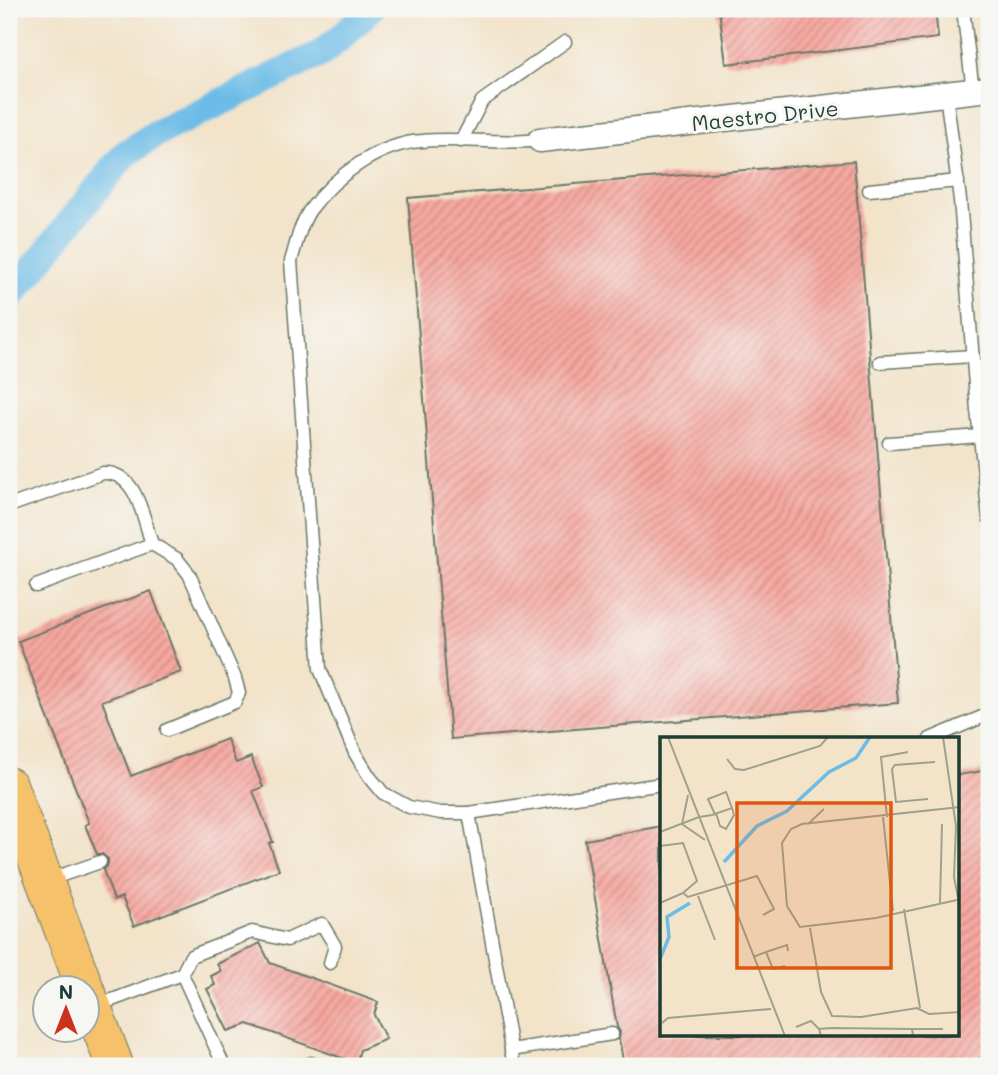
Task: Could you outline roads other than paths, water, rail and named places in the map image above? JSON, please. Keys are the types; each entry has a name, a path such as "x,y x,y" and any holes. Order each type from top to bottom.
{"main road":[{"path":"9,786 79,974"},
{"path":"102,1033 115,1066"}],"street":[{"name":"Maestro Drive","path":"540,140 981,90"}],"lane":[{"path":"963,9 981,90"},
{"path":"461,141 482,101 565,41"},
{"path":"946,94 958,181 989,518"},
{"path":"540,140 515,143 421,141 395,146 346,172 309,212 291,261 320,669 355,753 369,776 383,793 409,807 441,813 469,813 660,784"},
{"path":"869,190 958,181"},
{"path":"880,362 974,361 989,366"},
{"path":"889,443 980,436"},
{"path":"9,506 103,474 117,474 130,484 152,544 177,558 189,574 235,678 239,693 235,702 167,730"},
{"path":"36,586 152,544"},
{"path":"935,737 989,714"},
{"path":"469,813 514,1066"},
{"path":"45,881 100,862"},
{"path":"102,994 182,974 191,956 252,932 287,940 322,924 335,946 330,963"},
{"path":"182,974 224,1066"},
{"path":"511,1050 612,1034"}],"waterway":[{"path":"9,299 124,155 157,133 320,54 370,9"}]}
